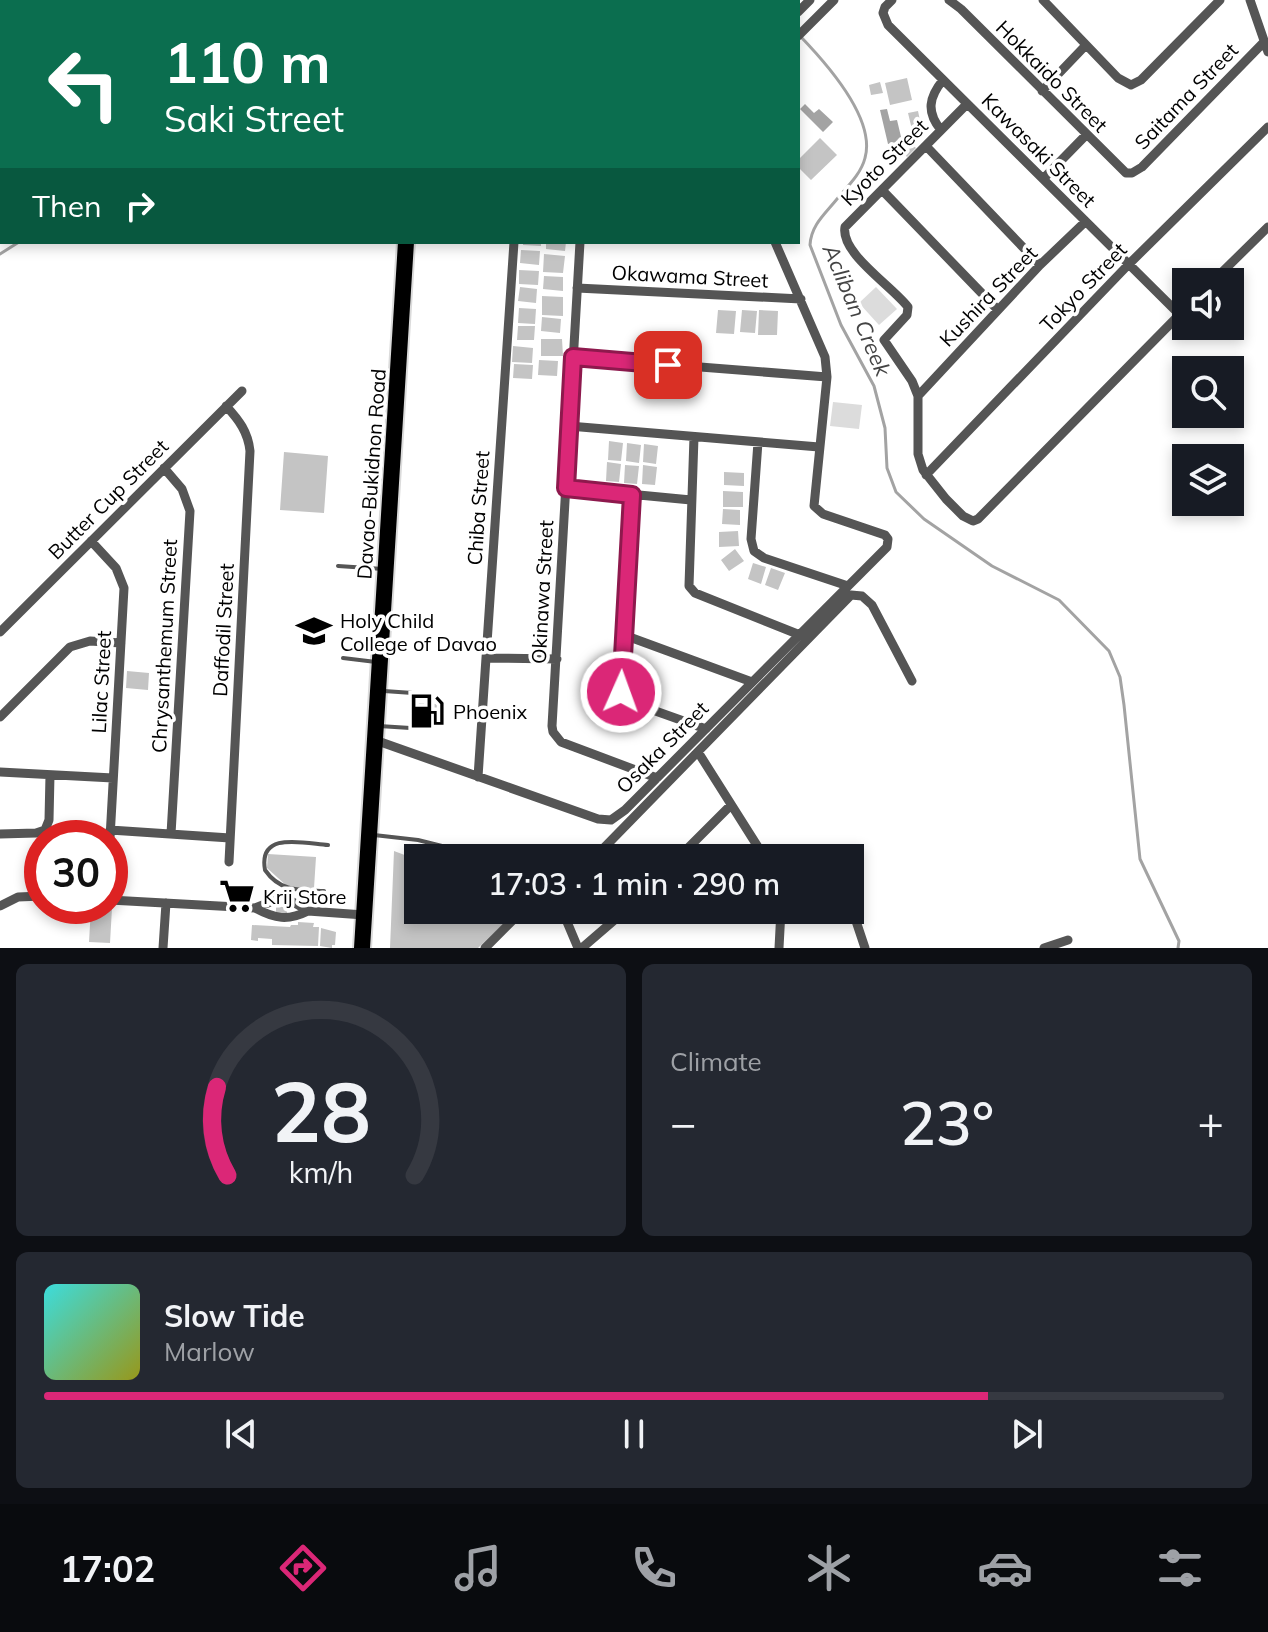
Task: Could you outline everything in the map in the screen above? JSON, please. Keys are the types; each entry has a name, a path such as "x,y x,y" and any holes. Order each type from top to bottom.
{"highway":[{"name":"Davao-Bukidnon Road","path":"362,948 406,244"}],"street":[{"path":"800,34 834,0"},
{"name":"Hokkaido Street","path":"949,0 1120,169 1132,173"},
{"path":"1043,0 1118,78 1131,85 1141,80 1220,0"},
{"path":"1250,0 1266,47"},
{"name":"Kawasaki Street","path":"888,3 884,19 888,25 1128,265 1172,302"},
{"path":"1042,91 1086,45"},
{"name":"Saitama Street","path":"1132,173 1142,167 1266,47"},
{"path":"941,130 934,120 930,103 935,89 943,80"},
{"name":"Kyoto Street","path":"926,475 918,454 918,396 912,381 884,340 907,315 908,307 849,249 844,238 845,227 967,104"},
{"name":"Tokyo Street","path":"926,475 1128,265 1268,127"},
{"path":"1043,179 1086,135"},
{"path":"926,146 1040,265"},
{"path":"882,190 998,310"},
{"name":"Kushira Street","path":"918,396 1040,265 1085,222"},
{"path":"1226,268 1268,227"},
{"name":"Chiba Street","path":"478,777 514,244"},
{"name":"Okinawa Street","path":"580,244 552,726 556,738 567,745 657,778"},
{"path":"569,426 819,447 827,377 822,345 776,244"},
{"name":"Okawama Street","path":"577,288 801,299"},
{"path":"926,475 963,516 973,521 1172,322"},
{"path":"573,357 827,377"},
{"name":"Butter Cup Street","path":"0,632 242,391"},
{"name":"Daffodil Street","path":"226,406 243,427 250,451 229,862"},
{"path":"694,437 688,581 691,590 800,635"},
{"path":"758,442 751,539 754,551 764,558 848,586"},
{"name":"Osaka Street","path":"375,733 403,750 605,821 618,817 883,551 888,539 880,533 817,509 814,502 819,447"},
{"name":"Chrysanthemum Street","path":"164,468 182,489 190,511 171,834"},
{"path":"566,488 691,500"},
{"path":"632,495 621,686 623,696 633,703 706,729"},
{"name":"Lilac Street","path":"91,541 122,578 124,597 111,820"},
{"path":"608,844 851,595 862,596 872,605 912,681"},
{"path":"624,635 752,682"},
{"path":"0,717 70,647 90,641 121,643"},
{"path":"486,658 557,659"},
{"path":"698,752 756,844"},
{"path":"0,772 113,778"},
{"path":"0,834 45,830 49,820 50,775"},
{"path":"692,844 731,805"},
{"path":"128,834 230,838"},
{"path":"0,906 24,897"},
{"path":"128,901 255,908 273,901 283,901 293,902 308,911 364,915"},
{"path":"163,948 166,903"},
{"path":"255,908 272,918 292,919 308,911"},
{"path":"485,948 509,924"},
{"path":"569,924 580,948 613,924"},
{"path":"779,948 780,924"},
{"path":"857,924 865,948"},
{"path":"1044,948 1068,940"}],"lane":[{"path":"338,566 386,569"},
{"path":"343,658 380,662"},
{"path":"378,691 427,694 427,704"},
{"path":"375,733 426,729 426,718"},
{"path":"369,834 434,844"},
{"path":"324,891 288,889 277,884 265,870 264,853 269,847 281,843 328,845"}],"shaded area":[{"path":"805,104 814,113 819,109 833,122 823,132 800,109"},
{"path":"887,109 890,121 897,120 902,141 888,144 880,110"},
{"path":"876,287 897,309 879,325 859,303"},
{"path":"833,402 862,405 859,429 830,426"}],"building":[{"path":"907,78 912,100 890,105 885,83"},
{"path":"880,82 883,93 871,95 869,85"},
{"path":"918,111 923,135 914,138 908,113"},
{"path":"820,138 837,155 811,180 800,169 800,158"},
{"path":"907,140 916,148 907,157 899,148"},
{"path":"546,244 566,244 565,251 546,249"},
{"path":"521,250 540,251 539,265 520,263"},
{"path":"544,254 565,256 563,273 543,272"},
{"path":"519,270 539,271 538,285 519,284"},
{"path":"544,276 563,277 563,291 543,289"},
{"path":"520,287 537,289 536,303 518,301"},
{"path":"542,296 563,297 563,316 542,315"},
{"path":"519,308 536,309 535,324 518,323"},
{"path":"718,310 736,311 734,334 716,333"},
{"path":"742,310 757,311 755,333 740,332"},
{"path":"759,310 778,311 777,335 758,335"},
{"path":"542,317 561,319 560,333 541,331"},
{"path":"518,326 535,326 534,340 517,340"},
{"path":"541,339 562,339 563,356 541,356"},
{"path":"513,346 533,348 532,363 512,362"},
{"path":"539,360 558,361 557,376 538,375"},
{"path":"514,364 533,365 532,379 513,378"},
{"path":"609,441 623,443 621,461 608,460"},
{"path":"627,443 641,445 639,463 626,461"},
{"path":"644,444 658,446 656,464 643,462"},
{"path":"284,452 328,456 324,513 280,510"},
{"path":"607,462 621,464 619,482 606,481"},
{"path":"625,465 639,466 637,484 624,483"},
{"path":"643,465 657,467 655,485 642,484"},
{"path":"724,472 744,473 744,486 724,485"},
{"path":"723,491 743,492 743,507 723,507"},
{"path":"723,509 740,510 740,525 722,524"},
{"path":"738,531 739,546 719,547 719,532"},
{"path":"735,549 744,561 729,571 721,560"},
{"path":"753,563 766,567 761,584 748,579"},
{"path":"771,568 785,573 778,590 765,585"},
{"path":"127,671 149,673 148,690 126,688"},
{"name":"Phoenix","path":"413,703 441,704 440,719 412,717"},
{"path":"394,851 404,855 404,924 503,924 478,948 390,948"},
{"path":"268,854 316,857 314,888 288,887 267,868"},
{"path":"276,906 287,907 287,913 276,913"},
{"path":"298,922 314,923 313,927 319,927 318,946 272,945 272,939 251,940 252,925 290,927 298,925"},
{"path":"90,924 111,924 110,943 89,942"},
{"path":"321,928 336,932 332,948 320,946"}],"waterway":[{"name":"Acliban Creek","path":"801,37 835,76 863,126 866,143 863,164 819,220 810,245 841,325 874,386 885,428 887,468 896,492 924,519 992,566 1059,600 1109,651 1120,677 1140,859 1179,941 1178,948"},
{"path":"0,254 16,244"}],"place":[{"name":"Holy Child College of Davao","path":"314,631"},
{"name":"Phoenix","path":"427,711"},
{"name":"Krij Store","path":"237,896"}],"route":[{"path":"621,692 632,495 566,488 573,357 668,365"}]}
